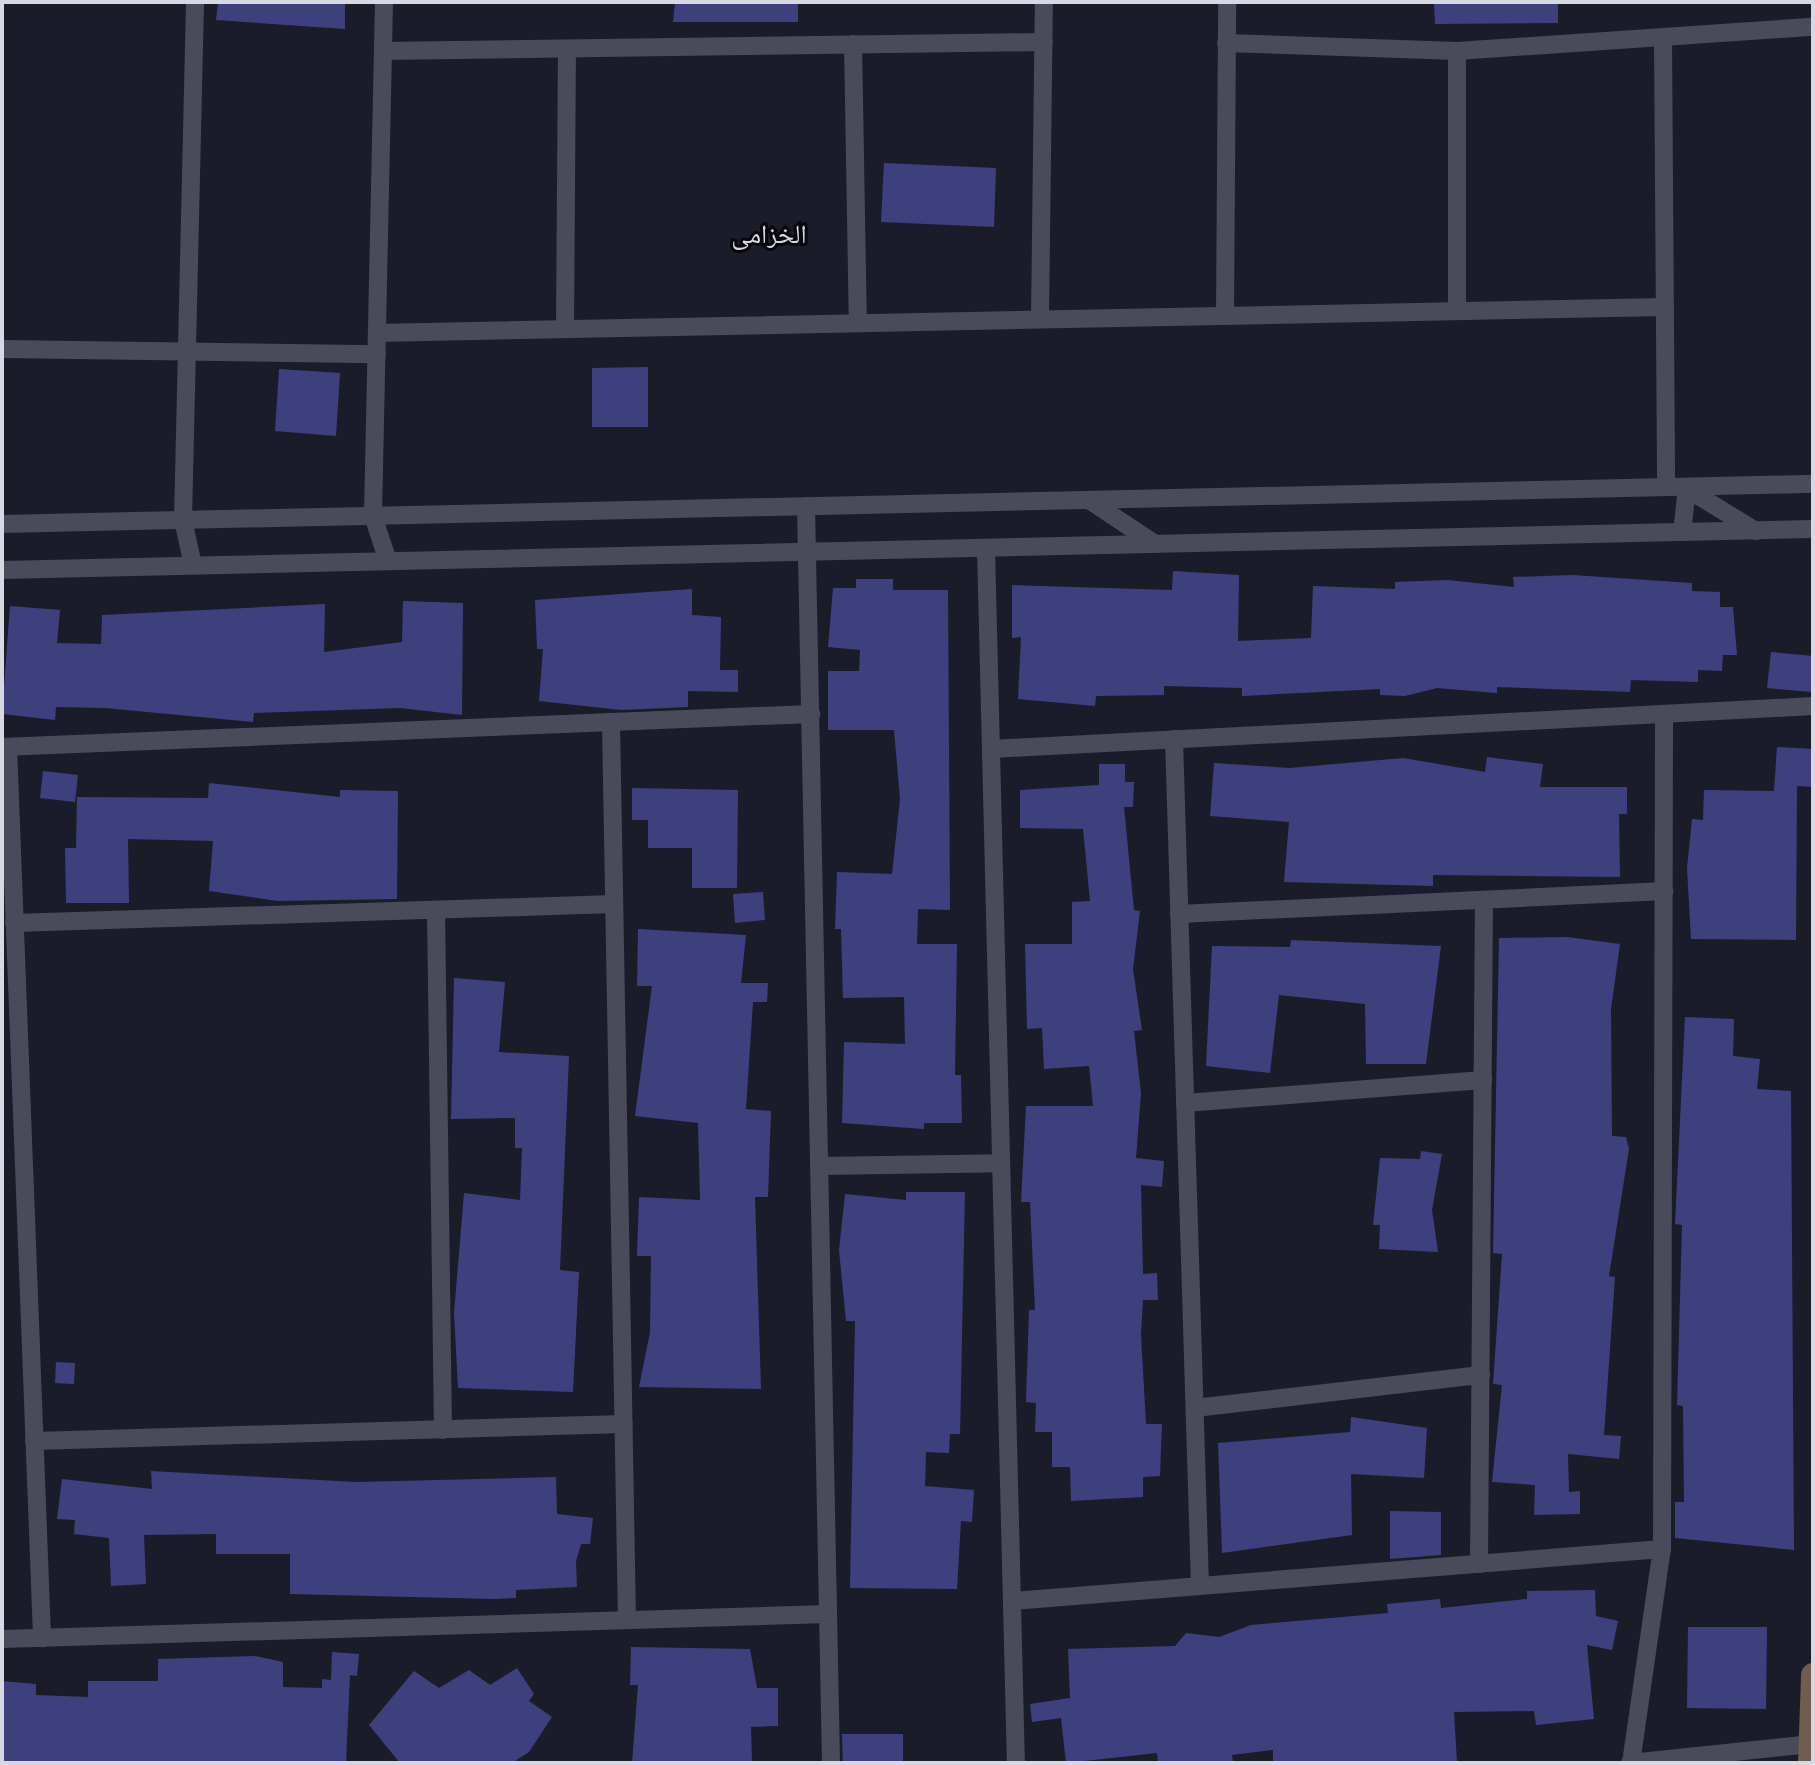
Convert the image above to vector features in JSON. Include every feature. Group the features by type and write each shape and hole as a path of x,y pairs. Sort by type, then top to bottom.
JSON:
{"street":[{"path":"193,565 183,520 195,2"},
{"path":"384,2 373,516 388,561"},
{"path":"1040,319 1044,2"},
{"path":"1225,316 1227,2"},
{"path":"1226,43 1457,51 1813,27"},
{"path":"1663,39 1666,487"},
{"path":"383,51 1044,42"},
{"path":"853,44 858,323"},
{"path":"565,329 567,49"},
{"path":"1457,51 1457,311"},
{"path":"377,333 1665,307"},
{"path":"2,349 187,346 377,354"},
{"path":"2,524 1813,484"},
{"path":"1682,532 1687,489 1756,531"},
{"path":"1089,500 1155,544"},
{"path":"806,506 831,1763"},
{"path":"2,570 1813,529"},
{"path":"986,548 1016,1763"},
{"path":"991,749 1813,706"},
{"path":"42,1638 5,747 811,714"},
{"path":"1664,714 1662,1549 1631,1763 1810,1754 1813,1675"},
{"path":"611,722 627,1620"},
{"path":"1174,739 1200,1586"},
{"path":"1179,914 1664,891"},
{"path":"1479,1564 1484,900"},
{"path":"14,923 614,904"},
{"path":"436,910 443,1430"},
{"path":"1185,1103 1483,1080"},
{"path":"819,1166 1001,1163"},
{"path":"1195,1408 1481,1375"},
{"path":"34,1441 624,1424"},
{"path":"1012,1601 1662,1549"},
{"path":"2,1639 828,1614"}],"building":[{"path":"218,2 345,2 345,29 216,20"},
{"path":"675,2 798,2 798,22 673,22"},
{"path":"1434,2 1558,2 1558,23 1435,24"},
{"path":"884,163 996,168 994,227 881,222"},
{"path":"648,367 648,427 592,427 592,368"},
{"path":"279,369 340,373 336,436 275,431"},
{"path":"1173,571 1239,575 1238,641 1311,638 1313,586 1395,589 1395,582 1447,580 1514,587 1513,577 1572,575 1692,583 1692,591 1720,592 1720,607 1733,607 1737,655 1723,655 1722,671 1698,670 1698,682 1631,680 1630,692 1497,687 1497,693 1437,688 1405,696 1380,695 1380,689 1242,696 1242,688 1164,686 1164,695 1096,696 1095,706 1018,699 1021,637 1012,638 1012,585 1172,590"},
{"path":"856,579 893,579 893,590 948,590 950,910 918,909 917,944 957,944 955,1075 961,1075 962,1123 924,1123 924,1129 842,1123 844,1042 905,1044 904,997 843,998 841,929 835,929 837,872 892,874 900,799 894,730 828,730 828,671 859,671 860,650 828,647 833,588 856,588"},
{"path":"692,589 692,615 721,617 720,670 738,670 738,692 688,691 688,707 621,710 539,701 543,649 537,649 535,600"},
{"path":"403,601 463,603 462,715 400,708 254,713 253,722 105,708 56,707 55,720 2,714 10,606 60,610 57,643 101,644 102,615 325,604 324,652 402,642"},
{"path":"1771,652 1813,656 1811,692 1767,688"},
{"path":"1777,747 1813,749 1813,787 1797,786 1796,940 1691,939 1687,868 1692,819 1703,820 1704,790 1774,791"},
{"path":"1487,757 1543,764 1540,787 1627,787 1627,814 1619,814 1620,877 1433,875 1433,886 1284,882 1289,822 1210,816 1214,763 1290,768 1403,758 1485,772"},
{"path":"1099,764 1125,764 1125,782 1134,782 1133,807 1124,807 1134,910 1140,911 1133,969 1142,1030 1134,1031 1141,1093 1136,1158 1164,1161 1162,1187 1141,1185 1143,1274 1157,1273 1158,1300 1143,1300 1141,1335 1146,1424 1162,1424 1160,1476 1143,1477 1143,1497 1071,1501 1070,1467 1052,1467 1052,1432 1035,1432 1036,1403 1026,1402 1029,1310 1035,1310 1030,1202 1021,1202 1026,1106 1093,1106 1089,1066 1044,1069 1042,1028 1027,1029 1025,944 1072,944 1072,902 1090,901 1083,829 1020,828 1020,790 1099,785"},
{"path":"43,771 78,775 75,802 40,798"},
{"path":"209,783 340,797 340,790 398,791 397,899 278,901 209,891 213,841 128,839 129,903 66,903 65,848 76,848 77,797 208,798"},
{"path":"632,788 738,790 737,888 692,888 692,848 648,848 648,820 632,820"},
{"path":"763,892 765,920 735,923 733,894"},
{"path":"638,929 746,935 741,983 768,983 767,1002 753,1002 746,1109 771,1111 768,1197 755,1197 761,1389 639,1387 650,1332 651,1256 637,1256 639,1197 700,1200 698,1123 635,1116 652,986 637,986"},
{"path":"1567,937 1620,944 1611,1009 1612,1136 1626,1137 1629,1149 1609,1276 1615,1277 1604,1435 1621,1436 1619,1459 1568,1454 1569,1492 1580,1491 1580,1514 1534,1515 1535,1485 1492,1482 1502,1385 1493,1384 1502,1254 1493,1253 1499,938"},
{"path":"1291,940 1441,946 1426,1064 1366,1064 1365,1004 1279,995 1270,1073 1206,1066 1212,946 1290,947"},
{"path":"454,978 505,982 499,1052 569,1056 560,1270 579,1272 573,1392 458,1388 454,1313 464,1193 520,1200 522,1148 515,1148 515,1118 451,1119"},
{"path":"1685,1017 1734,1019 1733,1056 1760,1059 1757,1089 1791,1091 1794,1550 1675,1538 1675,1502 1684,1502 1683,1406 1677,1405 1682,1225 1675,1224"},
{"path":"1421,1151 1442,1154 1432,1210 1438,1252 1379,1249 1380,1225 1373,1225 1380,1158 1420,1159"},
{"path":"906,1192 965,1192 960,1434 950,1434 949,1453 926,1452 925,1486 974,1490 972,1522 961,1521 957,1589 850,1588 855,1321 846,1321 839,1250 845,1194 906,1200"},
{"path":"56,1362 75,1363 74,1384 55,1383"},
{"path":"1351,1417 1427,1428 1424,1478 1351,1474 1352,1535 1222,1553 1218,1443 1350,1432"},
{"path":"151,1471 356,1482 556,1477 557,1514 593,1518 590,1544 581,1544 576,1561 577,1587 516,1590 516,1598 494,1599 290,1594 290,1554 216,1554 216,1534 144,1535 146,1584 111,1586 109,1538 74,1534 75,1520 57,1519 62,1479 152,1489"},
{"path":"1390,1511 1441,1512 1441,1555 1390,1559"},
{"path":"1595,1590 1596,1616 1618,1621 1612,1650 1587,1645 1594,1719 1536,1725 1534,1711 1454,1712 1457,1763 1273,1763 1273,1750 1232,1755 1233,1763 1158,1763 1157,1753 1066,1763 1061,1718 1032,1722 1030,1704 1070,1698 1068,1649 1175,1646 1186,1633 1219,1637 1251,1625 1388,1613 1387,1604 1440,1599 1441,1608 1527,1599 1527,1591"},
{"path":"1688,1627 1767,1627 1766,1709 1687,1708"},
{"path":"631,1647 750,1649 757,1688 778,1688 778,1726 751,1727 752,1763 632,1763 638,1685 630,1685"},
{"path":"332,1652 359,1654 357,1676 350,1675 346,1763 2,1763 2,1681 36,1684 36,1695 88,1697 88,1681 158,1681 158,1659 255,1656 283,1662 283,1687 322,1688 322,1679 331,1680"},
{"path":"517,1668 534,1694 529,1701 552,1717 529,1752 512,1763 400,1763 369,1725 414,1671 439,1688 469,1670 490,1685"},
{"path":"842,1734 903,1734 903,1763 843,1763"}],"district":[{"name":"الخزامى","path":"769,234"}]}
